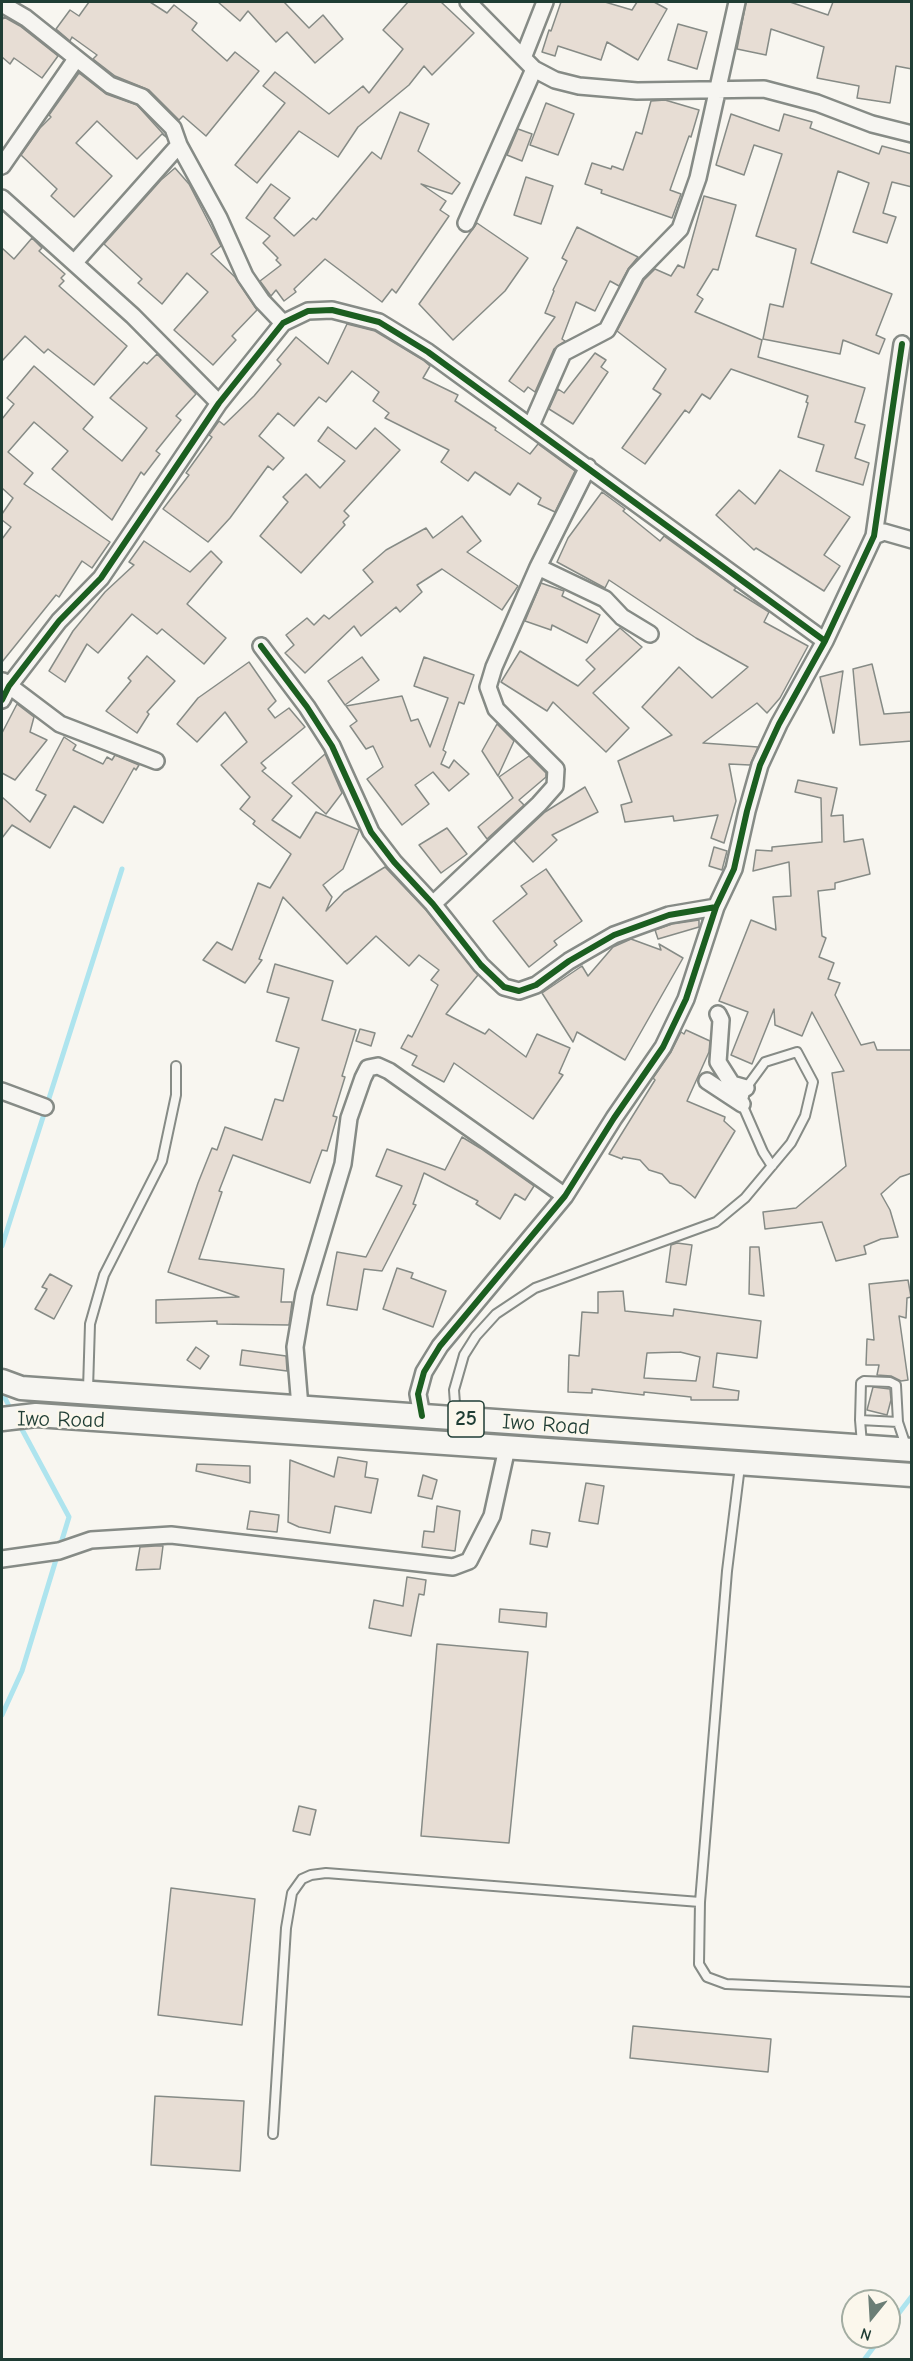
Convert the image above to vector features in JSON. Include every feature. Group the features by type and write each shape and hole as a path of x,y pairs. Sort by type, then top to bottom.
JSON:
{"main road":[{"name":"Iwo Road","path":"11,1385 88,1393 910,1450"},
{"name":"Iwo Road","path":"3,1420 36,1415 912,1475"},
{"path":"868,1447 872,1473"}],"street":[{"path":"468,2 534,69 555,80 579,86 637,91 764,89 817,104 872,124 912,134"},
{"path":"523,58 545,2"},
{"path":"531,426 563,353 607,330 636,274 680,229 698,178 737,2"},
{"path":"2,4 26,18 110,85 142,97 173,128 179,145 219,218 245,276 262,301 282,323"},
{"path":"2,166 76,59"},
{"path":"466,222 534,69"},
{"path":"75,262 179,145"},
{"path":"2,198 133,316 219,403"},
{"path":"2,700 5,683 59,621 101,578 219,403 282,323 308,311 332,310 379,322 428,352 825,641"},
{"path":"422,1416 418,1394 424,1372 440,1346 565,1196 614,1118 663,1047 686,999 716,907 734,869 760,765 779,724 825,641 874,536 902,344"},
{"path":"433,904 551,792 556,780 556,769 546,757 496,709 488,687 494,667 538,567 588,467"},
{"path":"874,536 884,532 912,540"},
{"path":"538,567 605,599 622,617 650,634"},
{"path":"261,646 307,707 332,746 371,832 494,979 504,987 519,991 536,985 569,961 615,935 669,915 716,907"},
{"path":"5,683 60,724 156,761"},
{"path":"718,1014 721,1020 718,1062 732,1084 746,1088"},
{"path":"300,1407 294,1347 304,1294 343,1164 349,1118 368,1068 373,1066 384,1068 405,1081 565,1196"},
{"path":"707,1081 742,1104"},
{"path":"2,1091 45,1107"},
{"path":"2,1559 59,1551 91,1540 171,1535 453,1567 469,1561 492,1516 507,1448"}],"lane":[{"path":"456,1418 454,1390 464,1354 476,1336 496,1314 535,1288 716,1222 746,1198 791,1143 805,1116 813,1082 797,1052 765,1062 746,1088 742,1104 763,1152 772,1166"},
{"path":"88,1393 90,1324 104,1275 162,1161 177,1095 176,1066"},
{"path":"868,1447 860,1420 861,1383 864,1381 894,1382 898,1422 910,1450"},
{"path":"860,1420 898,1422"},
{"path":"741,1463 727,1571 700,1902 699,1964 702,1972 715,1981 726,1984 912,1992"},
{"path":"273,2134 286,1928 292,1893 302,1880 312,1875 326,1873 700,1902"}],"building":[{"path":"89,2 150,2 167,13 174,5 197,23 192,30 227,61 235,52 259,71 206,136 183,116 179,120 149,90 115,76 93,59 97,55 72,37 70,41 56,29 70,10 79,16"},
{"path":"218,2 284,2 309,28 323,15 343,39 315,63 287,32 276,42 248,11 240,21"},
{"path":"408,2 441,2 474,33 432,75 424,66 409,85 358,127 338,157 299,131 257,183 235,165 285,103 263,86 275,72 329,114 363,86 369,93 403,49 383,30"},
{"path":"561,2 605,2 632,10 637,2 654,2 667,9 638,60 607,42 601,60 558,46 555,56 542,52"},
{"path":"746,2 790,2 828,15 833,2 912,2 912,69 896,66 890,103 857,98 859,86 817,78 824,47 771,29 766,55 737,49"},
{"path":"4,17 20,26 58,56 42,78 14,58 10,64 2,57 2,20"},
{"path":"678,24 707,32 697,69 668,60"},
{"path":"79,73 106,94 137,105 166,137 162,134 137,159 97,121 76,143 112,176 74,217 51,196 57,189 21,155 40,128 51,117 49,115"},
{"path":"665,100 699,110 670,190 681,194 672,218 601,193 602,190 585,184 592,163 623,170 636,132 642,134 651,101"},
{"path":"546,103 574,114 558,155 530,145"},
{"path":"400,112 429,124 418,151 460,183 452,194 421,184 446,201 440,210 449,216 396,293 392,289 382,302 325,259 294,289 296,292 284,301 276,290 271,296 260,281 281,265 276,260 278,258 263,243 270,236 246,218 271,184 290,198 274,218 294,236 313,218 316,220 372,152 381,159"},
{"path":"731,114 779,131 784,114 812,122 810,128 879,154 882,146 912,154 912,187 892,182 883,213 896,217 887,243 853,232 869,183 838,171 811,263 892,294 876,335 885,339 879,354 843,340 840,354 763,339 770,304 783,307 796,249 756,236 782,154 754,145 744,175 716,165"},
{"path":"518,129 532,134 522,161 507,155"},
{"path":"175,168 189,184 221,246 211,254 235,277 257,310 232,336 236,340 213,365 174,330 208,292 187,273 162,304 138,283 142,279 104,244 161,180"},
{"path":"526,177 553,186 541,224 514,215"},
{"path":"704,196 736,205 718,270 713,269 697,295 703,299 695,312 762,340 758,357 865,388 855,422 865,425 855,458 869,463 863,485 816,471 824,445 798,437 808,396 731,369 710,399 702,394 689,413 685,410 645,464 622,448 661,394 653,389 666,369 617,331 644,280 655,269 671,276 678,265 684,268"},
{"path":"477,223 528,258 505,291 453,340 419,304"},
{"path":"577,227 638,257 619,286 610,281 595,311 576,302 562,339 565,341 554,349 535,392 528,387 524,392 509,381 555,317 545,313 567,261 562,258"},
{"path":"32,238 42,248 39,251 65,274 61,278 64,281 59,286 127,346 94,385 48,349 44,353 25,336 2,361 2,248 14,259"},
{"path":"347,324 375,331 423,360 430,366 423,378 458,395 455,401 530,454 538,444 575,471 555,512 538,504 541,498 518,483 510,495 475,472 468,481 441,462 449,450 385,418 389,413 373,401 379,392 352,371 326,402 319,397 294,426 278,413 259,436 284,458 273,470 268,466 230,518 208,542 163,509 189,475 186,473 212,437 209,435 219,421 224,425 254,396 281,364 277,360 296,337 328,364"},
{"path":"595,353 606,360 601,367 608,372 573,424 549,409 558,389 564,393"},
{"path":"157,354 196,394 176,416 181,420 156,451 160,454 144,475 141,472 112,520 52,469 68,451 34,422 8,452 33,473 24,484 110,542 92,568 82,561 59,597 56,595 2,662 2,539 11,527 2,520 2,514 13,498 2,488 2,419 14,404 7,398 34,366 93,417 83,429 122,461 147,428 110,398 144,362 147,364"},
{"path":"328,427 356,449 375,428 400,450 344,511 349,516 343,522 345,525 301,573 260,536 288,502 283,497 306,474 320,488 345,461 318,441"},
{"path":"780,470 850,517 824,555 840,566 824,591 756,548 754,550 716,515 739,490 755,504"},
{"path":"602,492 625,509 623,511 660,541 664,536 736,588 734,590 769,612 764,622 808,646 780,698 767,713 757,703 703,743 758,747 750,765 729,764 736,801 724,843 711,838 718,815 674,821 673,816 625,822 621,805 632,802 618,761 672,735 642,707 679,667 712,698 748,667 696,638 609,580 605,588 557,562 568,538"},
{"path":"462,516 481,541 467,552 518,586 502,610 442,569 417,585 422,592 400,612 396,607 361,636 354,626 305,673 285,653 294,645 286,635 307,618 314,625 324,615 329,619 373,582 363,570 386,550 426,528 433,538"},
{"path":"144,541 190,572 211,551 222,562 187,604 226,638 204,664 162,629 157,634 132,614 98,653 87,644 65,682 49,671 73,631 105,592 134,565 129,562"},
{"path":"541,583 564,591 562,596 600,615 587,643 552,625 551,630 525,621"},
{"path":"620,628 642,647 593,693 629,728 606,752 553,702 547,711 501,682 520,651 578,686 595,669 586,660"},
{"path":"147,656 175,681 147,712 149,714 137,733 106,711 131,681 128,678"},
{"path":"362,657 379,680 345,705 328,681"},
{"path":"424,657 474,675 464,704 459,702 443,750 446,752 441,764 449,768 454,760 469,774 449,791 433,772 415,785 429,804 402,825 367,779 383,767 373,746 366,749 350,726 357,721 346,706 402,696 411,721 418,719 430,747 448,698 414,686"},
{"path":"249,662 276,701 268,709 275,718 289,708 305,727 261,763 266,768 262,771 292,796 272,820 300,838 316,812 359,830 343,869 323,885 332,897 326,911 344,892 385,867 426,910 478,975 446,1014 485,1034 489,1029 526,1057 537,1034 570,1048 559,1073 563,1075 533,1119 454,1063 444,1082 412,1065 417,1056 401,1048 408,1035 412,1037 438,985 431,980 439,970 419,955 409,966 376,936 347,964 283,897 259,959 262,960 245,983 203,960 217,942 232,950 258,883 270,888 291,854 253,824 255,821 240,809 250,797 221,765 247,742 225,712 197,742 177,724 198,698"},
{"path":"872,664 884,714 912,712 912,741 860,745 853,669"},
{"path":"843,671 834,733 833,733 820,677"},
{"path":"17,704 34,717 30,732 47,740 15,780 2,773 2,733"},
{"path":"497,724 514,741 498,776 482,751"},
{"path":"64,737 76,745 73,750 103,764 107,757 112,760 115,755 139,765 136,770 134,768 103,823 74,806 50,848 12,825 2,838 2,797 30,822 46,795 36,790"},
{"path":"325,754 342,793 326,814 292,783"},
{"path":"529,756 546,773 546,777 519,800 524,805 487,839 478,827 513,798 499,777"},
{"path":"798,780 837,788 831,816 843,815 844,842 863,839 870,874 835,883 835,889 818,891 822,936 826,938 819,957 834,963 828,979 840,983 835,995 861,1045 874,1042 877,1050 912,1050 912,1173 900,1177 881,1194 890,1210 898,1237 881,1239 864,1246 866,1254 836,1261 822,1222 765,1229 763,1212 796,1208 846,1166 832,1073 844,1071 812,1012 802,1036 775,1025 774,1009 752,1064 731,1055 748,1012 719,1001 751,920 776,930 773,897 791,896 789,862 753,871 756,850 772,851 772,847 822,842 821,798 795,792"},
{"path":"585,787 598,812 552,835 557,840 533,862 514,841 545,812"},
{"path":"447,828 467,854 441,873 419,845"},
{"path":"714,847 727,851 722,870 709,866"},
{"path":"546,869 582,921 554,941 557,945 529,967 493,921 527,894 521,886"},
{"path":"699,920 699,927 658,939 655,930 672,924"},
{"path":"631,939 661,950 659,944 683,958 625,1060 577,1032 573,1042 542,993 582,966 588,976 613,947"},
{"path":"275,964 333,981 322,1020 356,1030 333,1116 337,1117 327,1151 322,1150 310,1183 233,1155 219,1191 222,1192 199,1259 284,1269 281,1302 292,1302 289,1325 217,1324 217,1321 156,1323 156,1300 239,1297 168,1272 198,1183 212,1148 217,1150 225,1127 262,1140 275,1099 283,1101 299,1048 276,1041 289,998 267,992"},
{"path":"360,1029 375,1033 371,1046 356,1041"},
{"path":"686,1030 710,1041 709,1052 687,1101 725,1117 724,1121 735,1131 695,1198 681,1186 670,1183 662,1174 649,1170 640,1160 623,1157 622,1159 609,1154 655,1080 653,1078 671,1052 681,1032 684,1034"},
{"path":"462,1137 534,1186 525,1200 515,1194 500,1219 476,1204 478,1201 424,1173 413,1204 416,1205 382,1271 364,1269 357,1310 327,1305 337,1252 366,1257 402,1186 376,1176 387,1149 445,1170"},
{"path":"677,1243 692,1245 686,1285 666,1282 671,1245"},
{"path":"750,1247 759,1247 764,1296 749,1294"},
{"path":"397,1268 413,1273 411,1278 446,1291 433,1327 383,1309"},
{"path":"50,1274 72,1286 54,1319 35,1309 47,1289 42,1287"},
{"path":"908,1280 911,1297 907,1298 906,1318 899,1316 908,1380 901,1381 891,1376 877,1375 879,1365 866,1365 867,1339 874,1340 869,1284"},
{"path":"623,1291 625,1311 673,1316 674,1309 761,1321 757,1358 717,1353 713,1387 739,1391 738,1400 691,1400 691,1397 592,1389 592,1393 568,1392 569,1355 579,1356 582,1312 598,1313 598,1292","holes":["680,1352 700,1357 696,1381 644,1378 647,1353"]},
{"path":"196,1347 209,1356 200,1369 187,1360"},
{"path":"242,1350 286,1356 287,1371 240,1365"},
{"path":"873,1387 890,1389 891,1400 887,1415 867,1410"},
{"path":"338,1457 367,1462 365,1477 378,1479 371,1513 335,1506 330,1533 299,1527 288,1522 290,1460 334,1477"},
{"path":"197,1464 250,1466 250,1483 196,1471"},
{"path":"423,1475 437,1480 432,1499 418,1496"},
{"path":"586,1483 604,1486 598,1524 579,1521"},
{"path":"437,1506 460,1511 455,1551 422,1547 424,1531 434,1532"},
{"path":"250,1511 279,1515 277,1532 247,1529"},
{"path":"532,1530 550,1533 547,1547 530,1544"},
{"path":"163,1546 160,1569 136,1570 140,1547"},
{"path":"407,1577 426,1580 424,1595 419,1594 411,1636 369,1628 374,1600 403,1606"},
{"path":"500,1609 547,1613 546,1627 499,1622"},
{"path":"437,1644 528,1652 509,1843 421,1836"},
{"path":"299,1806 316,1810 310,1835 293,1831"},
{"path":"171,1888 255,1899 242,2025 158,2015"},
{"path":"633,2026 771,2039 768,2072 630,2058"},
{"path":"155,2096 244,2101 240,2171 151,2165"}],"waterway":[{"path":"2,1246 122,869"},
{"path":"2,1392 12,1412"},
{"path":"2,1715 22,1671 69,1517 18,1422"},
{"path":"901,2310 912,2296"},
{"path":"864,2360 872,2349"}],"cycle path":[{"path":"2,700 9,686 59,621 101,578 219,403 283,323 308,311 332,310 379,322 428,352 825,641"},
{"path":"422,1416 418,1394 424,1372 440,1346 565,1196 614,1118 663,1047 686,999 716,907 734,869 760,765 779,724 825,641 874,536 902,344"},
{"path":"261,646 307,707 332,746 371,832 394,862 433,904 481,965 504,987 519,991 536,985 569,961 614,935 669,915 716,907"}]}
